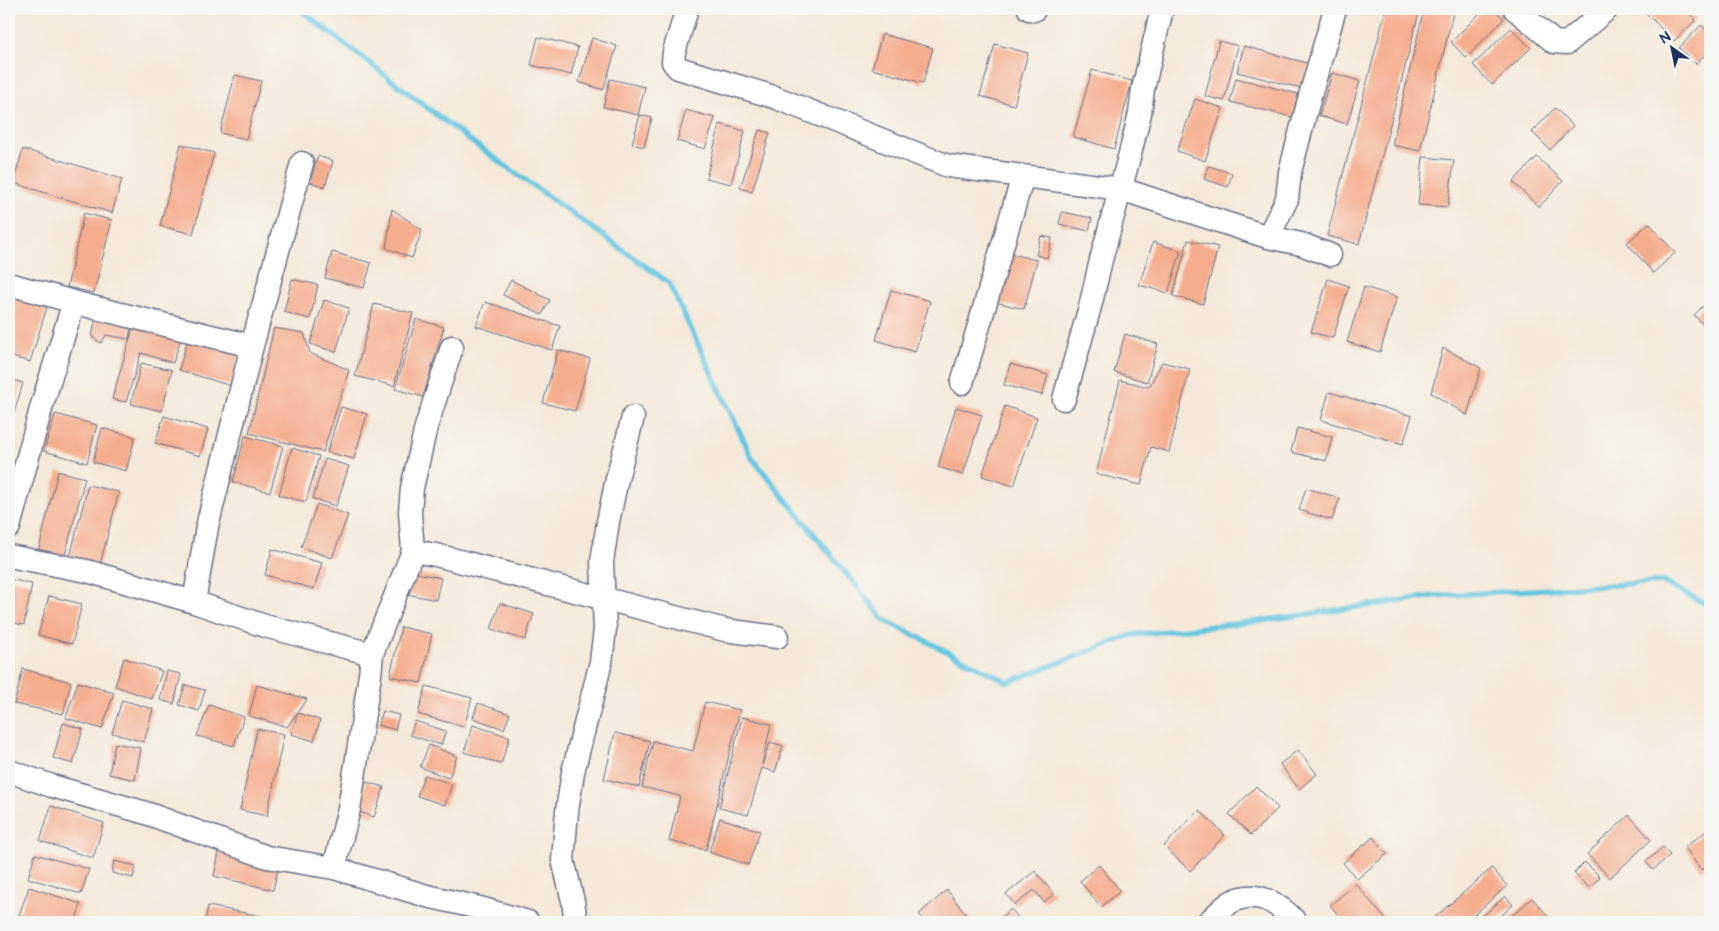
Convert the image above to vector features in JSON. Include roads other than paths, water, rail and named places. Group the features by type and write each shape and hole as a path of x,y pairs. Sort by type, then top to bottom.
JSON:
{"street":[{"path":"687,9 674,52 674,62 678,68 774,97 948,166 1121,189 1268,237 1301,244 1330,255"},
{"path":"1064,399 1092,303 1101,260 1136,131 1143,89 1162,9"},
{"path":"1268,237 1287,199 1290,172 1336,9"},
{"path":"1515,9 1554,42 1567,43 1607,9"},
{"path":"194,602 207,527 252,346 302,163"},
{"path":"962,383 1023,176"},
{"path":"9,284 252,346"},
{"path":"9,527 42,405 74,302"},
{"path":"334,868 350,800 372,654 412,551 410,512 412,488 426,428 452,347"},
{"path":"576,922 563,860 567,811 573,772 601,662 605,630 602,562 617,478 632,417"},
{"path":"412,551 436,555 604,597 725,630 777,637"},
{"path":"9,556 87,571 194,602 265,626 372,654"},
{"path":"9,771 52,786 146,813 267,857 334,868 427,896 480,908 528,922"},
{"path":"1208,922 1231,902 1248,896 1266,898 1284,910 1296,922"}],"waterway":[{"path":"299,9 468,139 669,283 752,458 884,620 1008,682 1132,635 1260,621 1434,596 1663,582 1710,606"}]}
